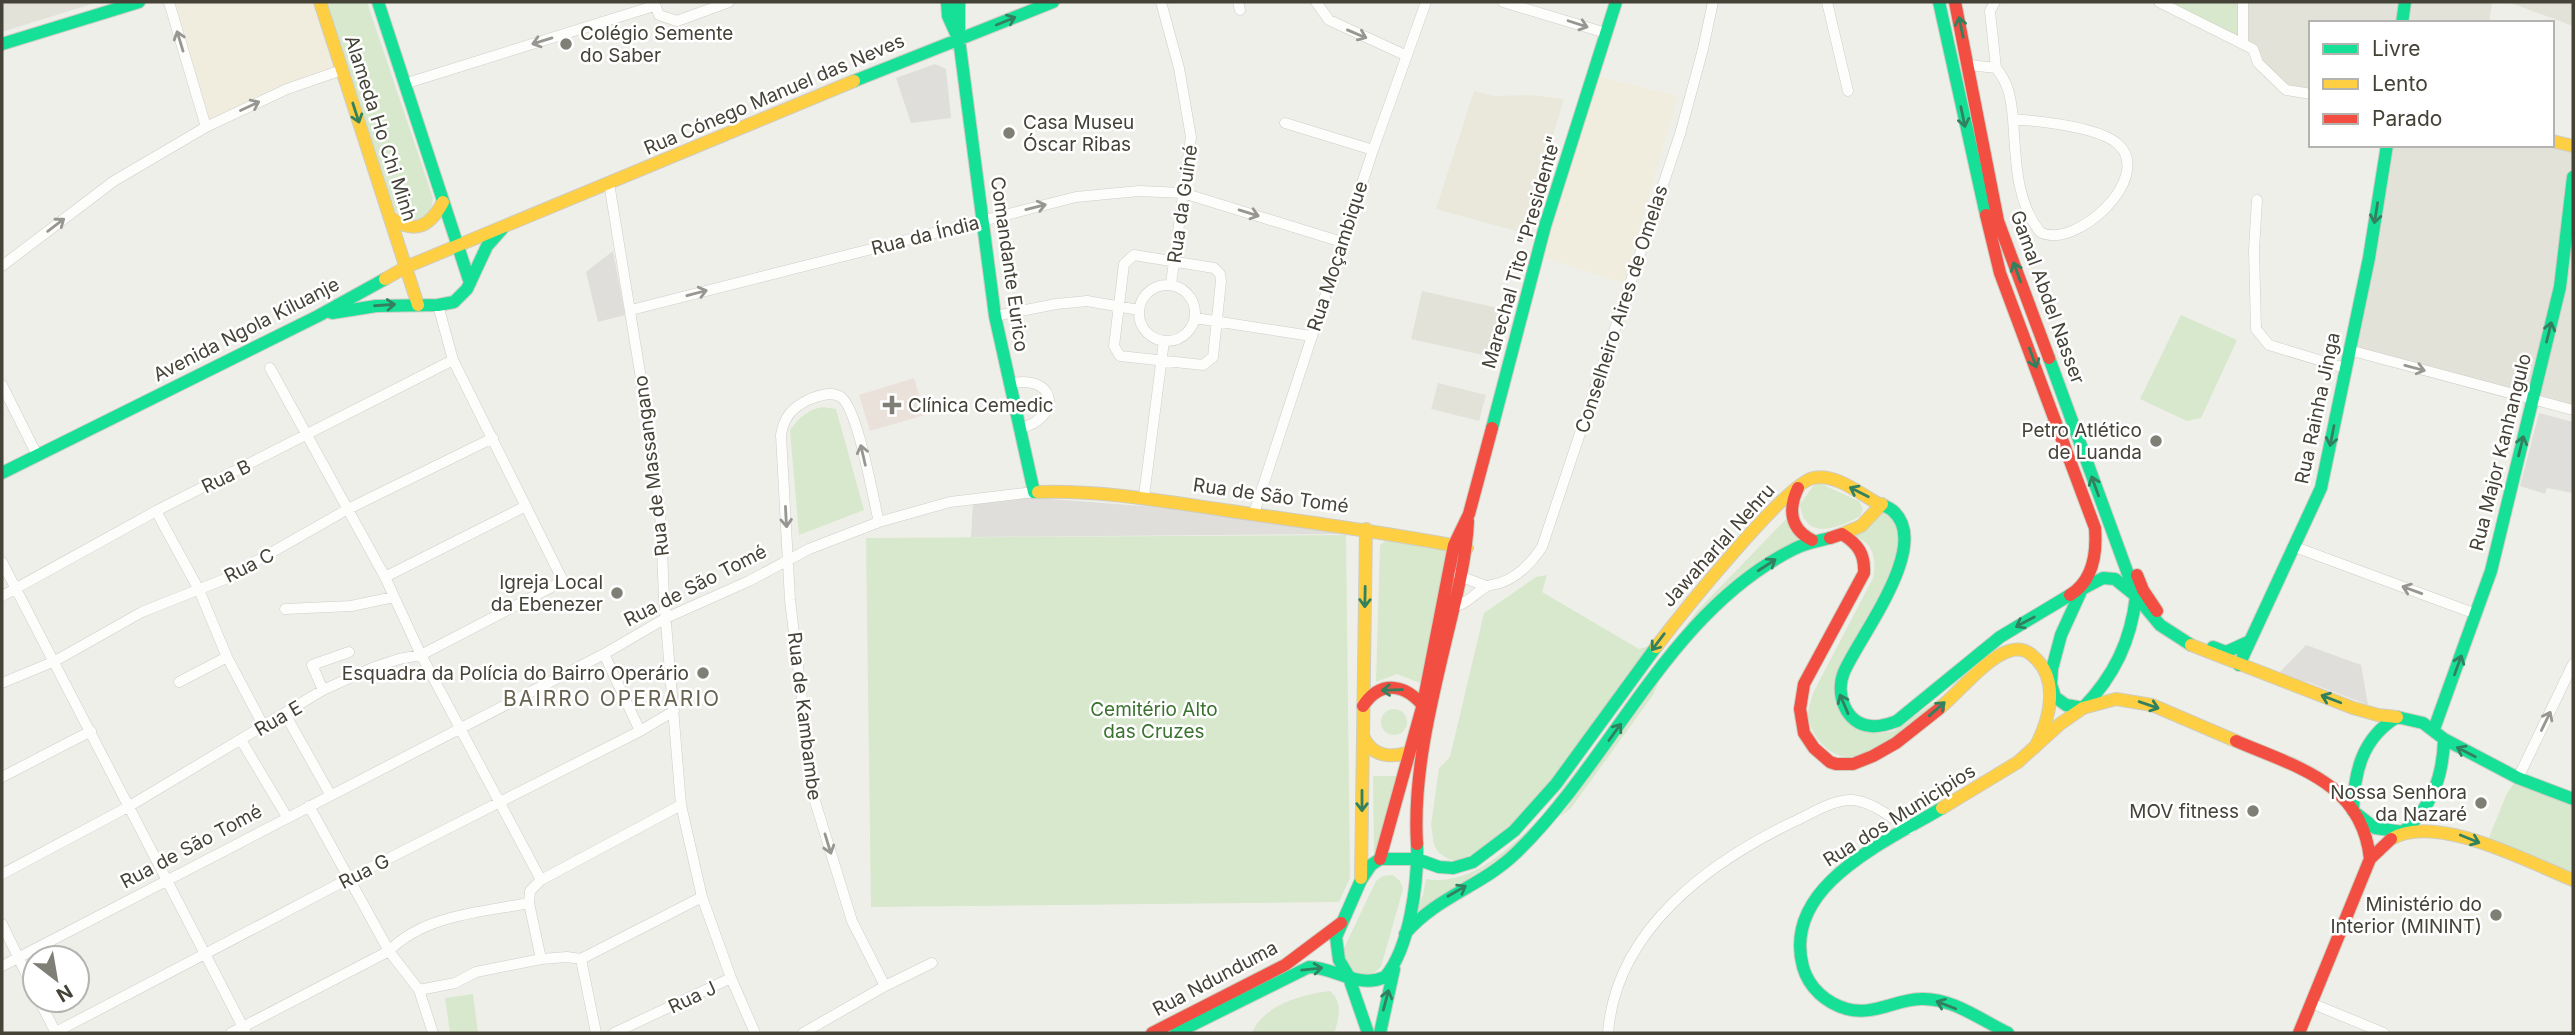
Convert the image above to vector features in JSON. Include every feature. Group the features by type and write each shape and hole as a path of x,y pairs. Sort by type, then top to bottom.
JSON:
{"main road":[{"path":"2,44 139,2"},
{"name":"Alameda Ho Chi Minh","path":"320,2 418,305"},
{"name":"Alameda Ho Chi Minh","path":"378,2 470,283"},
{"name":"Comandante Eurico","path":"947,2 948,16 959,39"},
{"name":"Comandante Eurico","path":"959,2 959,39 995,316 1034,492"},
{"name":"Rua Cónego Manuel das Neves","path":"510,222 1053,2"},
{"name":"Marechal Tito \"Presidente\"","path":"1380,859 1411,752 1448,607 1468,514 1545,226 1616,2"},
{"name":"Gamal Abdel Nasser","path":"1940,2 1971,155 2000,273 2095,528 2094,559 2062,629 2050,683 2048,716 2035,747"},
{"name":"Gamal Abdel Nasser","path":"1955,2 1998,221 2136,596"},
{"path":"2402,21 2404,2"},
{"path":"2554,141 2573,146"},
{"name":"Rua Rainha Jinga","path":"2239,665 2321,488 2369,258 2386,147"},
{"name":"Rua Major Kanhangulo","path":"2434,729 2491,570 2560,287 2573,177"},
{"path":"390,217 404,227 421,226 430,221 443,202"},
{"path":"318,316 376,306 447,304 462,297 487,246 510,222"},
{"name":"Avenida Ngola Kiluanje","path":"2,473 318,316 406,267 510,222"},
{"name":"Jawaharlal Nehru","path":"1380,859 1417,859 1439,867 1453,868 1473,862 1503,839 1532,813 1556,784 1683,611 1769,514 1800,484 1813,478 1831,478 1882,504 1900,517 1904,531 1904,542 1886,598 1843,673 1839,687 1839,698 1847,714 1861,725 1879,727 1897,721 2000,637 2083,587 2103,578 2115,579 2136,596"},
{"path":"1800,484 1793,497 1791,519 1803,536 1812,540"},
{"name":"Rua de São Tomé","path":"1034,492 1061,490 1144,496 1366,529 1461,547"},
{"path":"1882,504 1861,526 1842,534 1859,547 1863,554 1864,573 1804,684 1798,713 1802,730 1811,745 1824,758 1837,764 1870,760 1915,728 1993,660 2009,650 2025,650 2034,655 2060,704 2083,708 2116,699 2152,705 2323,779 2353,811 2376,830 2403,832 2428,829 2452,832 2573,880"},
{"path":"2106,516 2129,555 2143,590 2161,617 2194,638 2226,652 2248,642"},
{"path":"1361,880 1366,529"},
{"name":"Jawaharlal Nehru","path":"1405,934 1431,906 1508,861 1536,832 1562,804 1661,670 1715,606 1752,575 1796,547 1812,540 1842,534"},
{"path":"2136,596 2150,615 2171,634 2191,645 2356,709 2416,720 2434,729 2444,739 2518,778 2573,799"},
{"path":"2083,708 2112,676 2121,657 2134,617 2136,596"},
{"name":"Marechal Tito \"Presidente\"","path":"1380,1033 1405,934 1417,859 1416,817 1448,607"},
{"path":"1363,706 1374,693 1395,687 1406,690 1423,704 1431,718"},
{"name":"Rua dos Municipios","path":"2008,1033 1942,1002 1927,999 1863,1011 1847,1010 1834,1005 1823,1000 1806,978 1799,943 1807,911 1831,879 1853,862 2018,762 2060,724 2083,708"},
{"path":"2370,859 2366,834 2353,811 2353,792 2365,750 2379,727 2397,716"},
{"path":"1362,733 1364,742 1380,755 1401,756 1427,740"},
{"path":"2299,1033 2370,859 2377,848 2403,832 2424,812 2433,797 2441,776 2444,739"},
{"path":"1368,1033 1348,975 1339,960 1336,937 1361,880 1371,865 1380,859"},
{"name":"Rua Ndunduma","path":"1152,1033 1285,965 1341,923"},
{"name":"Rua Ndunduma","path":"1176,1033 1197,1028 1309,967 1326,968 1363,982 1385,976 1395,966"}],"street":[{"path":"169,2 206,127"},
{"path":"404,84 654,4 659,15 677,21 729,2"},
{"name":"Rua da Guiné","path":"1161,2 1179,68 1191,136 1171,284"},
{"path":"1316,2 1329,20 1407,56"},
{"name":"Rua Moçambique","path":"1254,513 1342,242 1426,2"},
{"path":"1503,2 1606,33"},
{"name":"Conselheiro Aires de Omelas","path":"1448,607 1469,600 1486,586 1502,582 1516,574 1536,557 1542,547 1680,134 1713,2"},
{"path":"1828,2 1848,91"},
{"path":"1995,2 1990,11 1996,68 2009,89 2017,171 2029,216 2040,232 2046,236 2054,236 2070,231 2098,215 2117,197 2126,171 2123,150 2117,143 2104,136 2053,123 2013,119"},
{"path":"2159,2 2253,49 2258,63 2286,90 2309,94"},
{"path":"2243,2 2243,44"},
{"path":"1969,65 1996,68"},
{"path":"2,266 114,181 206,127 287,89 342,70"},
{"path":"1285,123 1373,150"},
{"name":"Rua de Massangano","path":"609,183 653,452 661,526 681,805 702,897 731,978 755,1033"},
{"name":"Rua da Índia","path":"631,310 1076,197 1139,191 1183,193 1342,242"},
{"path":"2257,200 2254,250 2256,329 2269,345 2345,368"},
{"path":"1134,255 1174,261 1214,268 1220,274 1213,357 1203,365 1120,356 1114,346 1124,264 1134,255"},
{"path":"1171,284 1188,292 1193,300 1195,318 1193,326 1180,338 1164,341 1148,333 1139,319 1139,310 1146,293 1153,288 1171,284"},
{"path":"995,316 1087,301 1139,310"},
{"path":"385,577 526,506 453,360 439,305"},
{"path":"1195,318 1311,336"},
{"path":"1144,496 1164,341"},
{"path":"2349,350 2573,410"},
{"name":"Rua B","path":"2,596 156,511 453,360"},
{"path":"270,368 385,577 459,729 541,880"},
{"path":"1009,384 1027,380 1034,382 1045,391 1048,398 1042,419 1037,424 1019,429"},
{"path":"2,385 37,456"},
{"name":"Rua de Kambambe","path":"879,522 857,429 847,403 840,396 830,393 810,399 790,411 783,422 781,435 790,600 814,798 852,921 885,986"},
{"name":"Rua C","path":"2,683 55,662 142,612 199,590 252,565 348,509 493,438"},
{"name":"Rua de São Tomé","path":"2,966 604,654 666,618 749,581 789,559 908,512 950,502 1034,492"},
{"name":"Rua E","path":"2,874 128,807 323,690 372,668 421,655 563,581 526,506"},
{"path":"156,511 199,590 227,657 263,725"},
{"path":"2295,547 2476,614"},
{"path":"2,562 245,1030"},
{"path":"1455,575 1486,586"},
{"path":"285,609 351,606 394,597"},
{"path":"323,690 312,665 349,652"},
{"path":"604,654 640,731"},
{"path":"179,682 227,657"},
{"path":"2518,778 2573,664"},
{"name":"Rua G","path":"55,1033 349,878 640,731 674,710"},
{"path":"285,715 330,794"},
{"path":"2,777 91,731"},
{"path":"241,740 287,817"},
{"path":"1608,1033 1609,1013 1622,976 1651,926 1673,903 1721,862 1786,826 1844,800 1857,800 1870,805 1910,829"},
{"path":"541,959 529,903 530,891 541,880 681,805"},
{"path":"309,806 389,951 419,990 433,1033"},
{"path":"419,990 455,983 476,972 541,959 581,959 702,897"},
{"path":"231,1033 245,1030 389,951 408,935 445,919 529,903"},
{"path":"2,924 21,964"},
{"path":"581,959 596,1033"},
{"path":"803,1033 885,986 932,963"},
{"name":"Rua J","path":"614,1033 731,978"},
{"path":"2311,1003 2384,1033"},
{"path":"46,1014 55,1033"}],"shaded area":[{"path":"2,2 98,2 2,32"},
{"path":"169,2 320,2 342,70 206,127"},
{"path":"2243,2 2492,2 2489,21 2309,21 2309,94 2286,90 2243,44"},
{"path":"2508,2 2573,2 2573,26"},
{"path":"935,64 946,69 951,118 911,123 896,78"},
{"path":"1598,76 1678,96 1624,283 1542,257"},
{"path":"1474,91 1494,96 1529,95 1564,99 1523,233 1436,209"},
{"path":"2573,146 2573,410 2349,350 2387,147"},
{"path":"613,251 625,315 598,322 586,272"},
{"path":"1422,291 1507,310 1496,358 1411,339"},
{"name":"Clínica Cemedic","path":"914,378 925,415 870,431 859,395"},
{"path":"1438,383 1486,395 1479,421 1431,409"},
{"path":"2539,413 2573,422 2573,493 2547,488 2545,494 2520,486"},
{"path":"1024,497 1235,513 1346,528 1345,534 971,537 973,503"},
{"path":"2306,645 2361,665 2368,705 2308,682 2277,675"}],"green space":[{"path":"326,2 367,2 433,198 431,211 422,219 405,219 394,210 328,15"},
{"path":"2159,2 2243,2 2243,44"},
{"path":"2181,315 2237,340 2201,418 2187,421 2140,399"},
{"path":"823,407 836,409 864,510 799,535 790,430 804,415"},
{"path":"1821,484 1859,501 1863,509 1860,516 1832,528 1823,529 1808,523 1800,504 1814,485"},
{"path":"1884,511 1893,518 1898,527 1894,564 1865,637 1835,697 1850,723 1856,728 1873,733 1894,731 2013,645 1881,748 1857,756 1841,756 1827,749 1816,737 1809,722 1808,710 1813,693 1873,578 1872,552 1865,542 1853,535 1870,526"},
{"path":"1788,517 1805,539 1721,595 1530,834 1503,856 1417,911 1426,879 1443,880 1475,871 1504,852 1541,817 1698,610"},
{"name":"Cemitério Alto das Cruzes","path":"1346,535 1350,878 1339,902 871,907 866,538"},
{"path":"1389,538 1442,548 1450,556 1420,683 1397,674 1376,682 1380,545"},
{"path":"1547,575 1542,592 1639,649 1650,646 1528,814 1483,849 1457,861 1448,859 1438,852 1434,845 1431,825 1439,768 1450,757 1484,613 1536,577"},
{"path":"1659,681 1653,695 1571,808 1560,817"},
{"path":"1394,709 1403,713 1407,722 1403,731 1394,735 1385,731 1381,722 1385,713"},
{"path":"1373,776 1397,776 1374,860"},
{"path":"2518,778 2573,799 2573,880 2486,845 2507,793"},
{"path":"1393,875 1400,881 1403,889 1381,967 1367,975 1351,972 1344,957 1344,948 1376,881 1383,876"},
{"path":"1330,991 1338,1005 1339,1015 1335,1031 1252,1033 1257,1023 1274,1008 1296,998"},
{"path":"473,994 478,1033 450,1033 445,998"}],"traffic: fast":[{"path":"2,44 139,2"},
{"path":"378,2 470,283"},
{"path":"947,2 948,16 957,36"},
{"path":"959,2 959,39 995,316 1034,492 1038,492"},
{"path":"854,81 1053,2"},
{"path":"1492,428 1545,226 1616,2"},
{"path":"1939,2 1986,215"},
{"path":"2402,21 2405,2"},
{"path":"2239,665 2321,488 2369,258 2387,147"},
{"path":"2434,729 2491,571 2560,287 2573,177"},
{"path":"332,313 376,306 438,305 454,302 467,289 487,246 502,229"},
{"path":"2,473 318,316 385,279"},
{"path":"2049,358 2136,596 2160,625 2191,645"},
{"path":"1877,503 1892,510 1903,525 1904,545 1889,591 1842,680 1844,706 1849,714 1862,724 1878,726 1897,721 2000,637 2070,595"},
{"path":"1405,934 1431,910 1489,874 1516,853 1551,815 1644,689 1711,610 1750,576 1794,549 1830,538"},
{"path":"2103,578 2115,579 2136,596 2130,628 2119,657 2094,696 2083,708 2066,705 2055,697 2051,684 2061,635 2082,589 2103,578"},
{"path":"2213,647 2226,652 2248,642"},
{"path":"1368,1033 1348,975 1339,960 1336,937 1361,880 1371,865 1380,859 1417,859 1439,867 1453,868 1473,862 1514,831 1556,784 1656,647"},
{"path":"2397,717 2423,723 2444,739 2441,766 2434,790 2422,812 2403,832 2375,828 2353,811 2355,783 2362,757 2376,735 2397,717"},
{"path":"2444,739 2518,778 2573,799"},
{"path":"1942,808 1868,852 1843,870 1823,890 1808,913 1800,938 1803,967 1809,982 1819,994 1847,1009 1865,1011 1911,1000 1932,999 1954,1005 2008,1033"},
{"path":"1176,1033 1309,967 1366,981 1385,977 1401,949 1411,914 1417,844"},
{"path":"1380,1033 1394,969"}],"traffic: slow":[{"path":"320,2 418,305"},
{"path":"385,279 406,267 854,81"},
{"path":"2554,141 2573,146"},
{"path":"390,217 407,226 421,226 433,217 443,202"},
{"path":"1656,647 1732,554 1799,486 1813,478 1830,478 1877,503"},
{"path":"1038,492 1108,494 1155,500 1467,548"},
{"path":"1842,534 1861,526 1882,504"},
{"path":"1361,878 1366,529"},
{"path":"2191,645 2353,708 2397,717"},
{"path":"1939,709 1991,661 2009,651 2025,651 2042,666 2050,688 2045,725 2035,747"},
{"path":"1942,808 2018,762 2060,724 2083,708 2116,699 2152,705 2236,741"},
{"path":"1363,736 1372,749 1384,755 1399,755 1414,750"},
{"path":"2391,839 2410,832 2432,831 2456,835 2507,852 2573,880"}],"traffic: jam":[{"path":"1955,2 1998,221 2049,358"},
{"path":"1986,215 2000,273 2095,528 2094,557 2089,575 2070,595"},
{"path":"1380,859 1423,704 1454,545 1469,514 1492,428"},
{"path":"1798,488 1793,503 1793,518 1799,530 1812,540"},
{"path":"1417,844 1417,795 1423,745 1462,569 1468,521"},
{"path":"1830,538 1842,534 1852,542 1862,555 1864,573 1804,684 1800,709 1804,733 1814,748 1830,762 1853,764 1896,743 1939,709"},
{"path":"2137,575 2157,611"},
{"path":"1363,706 1378,692 1394,688 1410,694 1425,708"},
{"path":"2236,741 2303,769 2340,795 2354,812 2364,833 2370,859"},
{"path":"2299,1033 2370,859 2391,839"},
{"path":"1152,1033 1285,965 1341,923"}],"place":[{"name":"Colégio Semente do Saber","path":"566,44"},
{"name":"Casa Museu Óscar Ribas","path":"1009,133"},
{"name":"Clínica Cemedic","path":"892,405"},
{"name":"Petro Atlético de Luanda","path":"2156,441"},
{"name":"Igreja Local da Ebenezer","path":"617,593"},
{"name":"Esquadra da Polícia do Bairro Operário","path":"703,673"},
{"name":"Nossa Senhora da Nazaré","path":"2481,803"},
{"name":"MOV fitness","path":"2253,811"},
{"name":"Ministério do Interior (MININT)","path":"2496,915"}],"district":[{"name":"BAIRRO OPERARIO","path":"612,699"}]}
